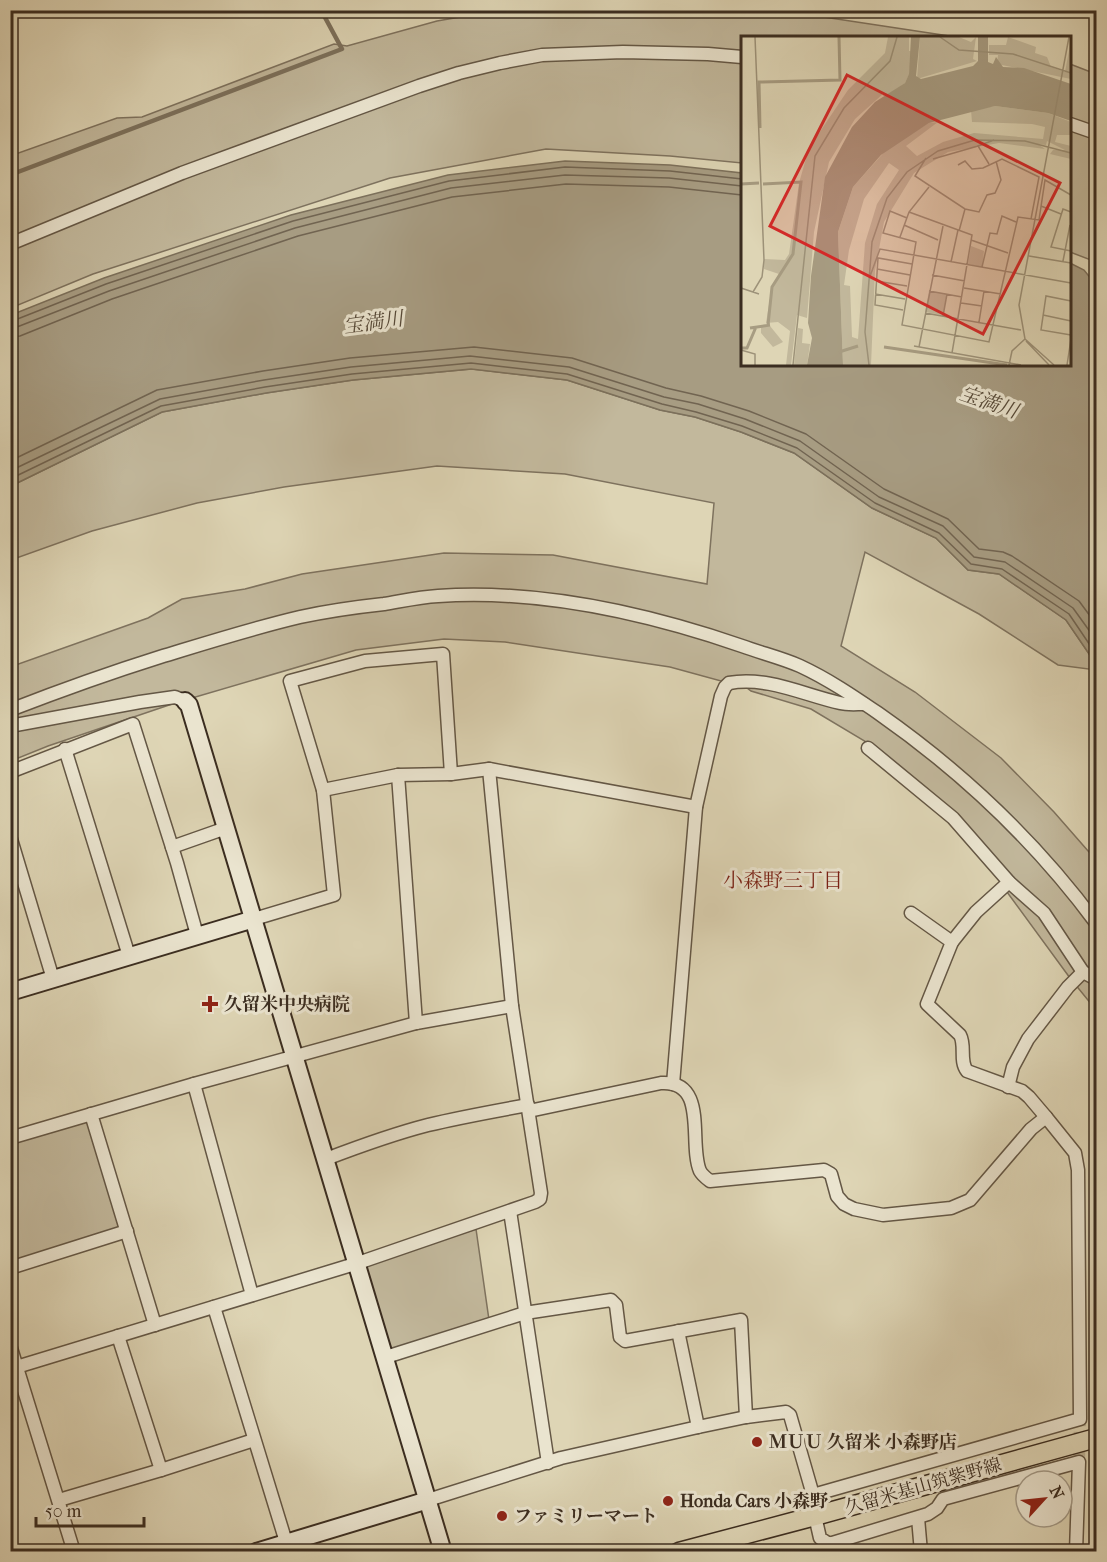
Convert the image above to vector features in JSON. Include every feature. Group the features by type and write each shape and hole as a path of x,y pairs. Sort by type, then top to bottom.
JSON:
{"main road":[{"name":"久留米基山筑紫野線","path":"679,1551 1096,1438"}],"street":[{"path":"10,244 193,169 419,86 500,63 542,55 623,52 741,57"},
{"path":"1071,124 1096,133"},
{"path":"10,710 167,655 300,617 438,596 494,596 566,601 642,616 717,637 799,665 836,685 934,754 965,780 1045,860 1096,923"},
{"path":"10,992 334,895 323,790 290,681 365,661 443,654 451,774"},
{"path":"673,1084 696,807 725,687 729,683 746,680 796,690 842,704 865,704"},
{"path":"10,726 175,697 189,705 443,1551"},
{"path":"10,772 133,724 197,936"},
{"path":"868,748 953,818 1009,882 1044,913 1083,972 1096,979"},
{"path":"65,749 129,956"},
{"path":"323,790 398,775 451,774 489,769 696,807"},
{"path":"14,1368 358,1263 535,1203 540,1199 529,1108 512,1006 489,769"},
{"path":"398,775 416,1023"},
{"path":"172,847 226,828"},
{"path":"10,836 53,979"},
{"path":"813,1495 1080,1419 1078,1170 1075,1153 1022,1091 967,1071 963,1066 963,1039 927,1004 952,942 976,912 1009,882"},
{"path":"912,913 952,942"},
{"path":"1008,1087 1013,1067 1028,1039 1068,987 1083,972"},
{"path":"10,1138 194,1084 416,1023 512,1006"},
{"path":"326,1159 427,1125 480,1113 529,1108 661,1083 673,1084 679,1085 687,1092 692,1102 697,1161 701,1174 710,1181 824,1170 831,1174 837,1196 843,1204 854,1209 883,1215 951,1208 970,1200 1030,1129 1046,1117"},
{"path":"194,1084 252,1295"},
{"path":"91,1114 155,1325"},
{"path":"510,1211 548,1463"},
{"path":"10,1268 127,1231"},
{"path":"386,1357 525,1313 611,1300 616,1305 620,1337 625,1341 741,1320 746,1417"},
{"path":"214,1307 286,1542"},
{"path":"678,1331 698,1426"},
{"path":"118,1336 161,1470"},
{"path":"10,1345 14,1368 74,1551"},
{"path":"256,1551 561,1458 698,1426 786,1412 790,1415 813,1495 820,1538 829,1544 918,1518 937,1508 943,1499 1079,1462 1076,1551"},
{"path":"59,1500 254,1440"},
{"path":"918,1518 921,1551"}],"shaded area":[{"path":"495,11 784,11 949,36 741,36 741,163 670,156 546,149 390,178 93,274 11,308 10,156 117,118 142,117 334,44 347,46 437,21"},
{"path":"1071,64 1096,74 1096,262 1071,252"},
{"path":"472,369 567,380 660,410 695,417 794,453 872,508 936,538 968,570 999,574 1066,620 1096,664 1096,670 1058,665 979,614 865,552 841,646 915,692 1001,758 1054,812 1096,860 1096,1010 1007,892 1017,881 956,815 868,743 811,709 751,691 732,676 721,681 670,667 505,642 444,639 356,650 175,703 48,746 11,761 10,667 148,618 182,599 245,589 302,574 444,553 553,555 707,584 714,503 565,474 437,466 284,487 197,503 92,531 11,560 11,486 162,412 353,380"},
{"path":"89,1117 123,1229 11,1264 11,1141"},
{"path":"476,1229 489,1320 388,1351 363,1265"}],"water":[{"name":"宝満川","path":"565,161 670,165 741,173 741,366 1071,366 1071,264 1084,270 1096,285 1096,664 1066,620 999,574 968,570 936,538 872,508 794,453 695,417 660,410 567,380 471,369 353,380 162,412 11,486 11,315 104,278 291,215 448,175"}],"waterway":[{"path":"10,175 342,49 321,10"}],"tunnel":[{"path":"1079,1462 1080,1419"}],"place":[{"name":"久留米中央病院","path":"210,1004"},
{"name":"ＭＵＵ 久留米 小森野店","path":"757,1442"},
{"name":"Honda Cars 小森野","path":"668,1501"},
{"name":"ファミリーマート","path":"502,1516"}],"district":[{"name":"小森野三丁目","path":"783,880"}]}
